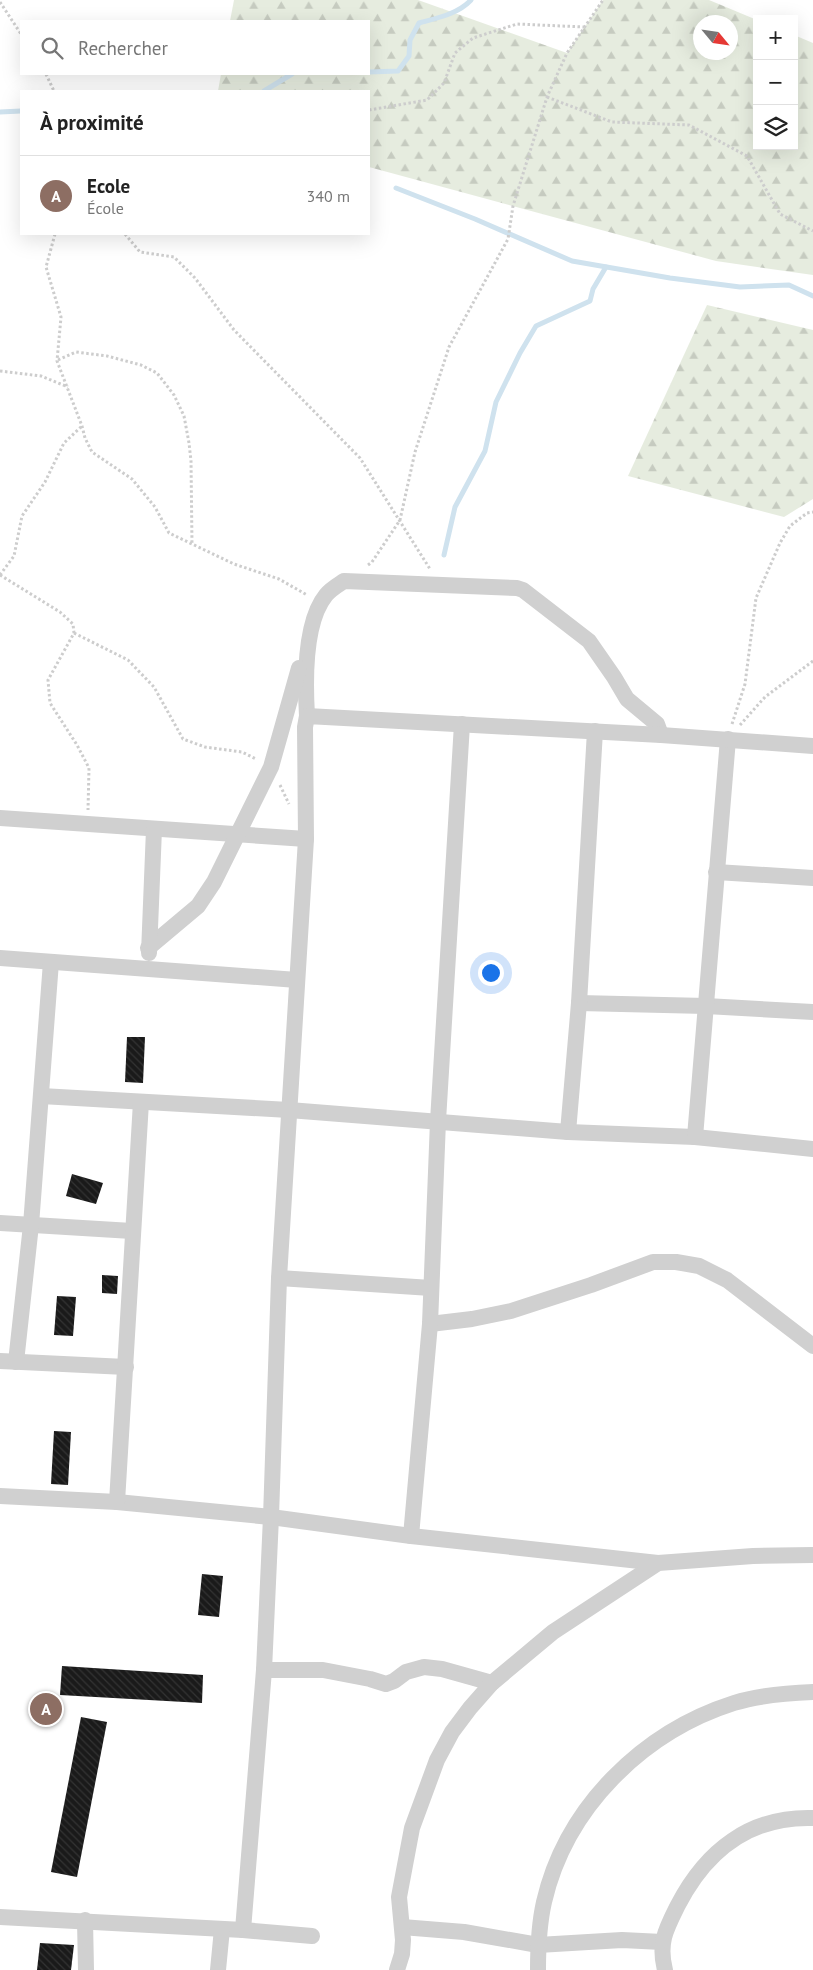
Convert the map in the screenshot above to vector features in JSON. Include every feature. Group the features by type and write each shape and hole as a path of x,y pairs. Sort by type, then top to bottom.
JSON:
{"street":[{"path":"243,1930 264,1670 279,1278 306,839 306,658 314,621 321,603 330,592 344,581 516,588 523,590 589,641 627,699 657,724 661,734"},
{"path":"148,948 198,906 214,882 271,767 297,680 307,631 314,621"},
{"path":"306,716 661,734 813,746"},
{"path":"411,1536 430,1324 438,1121 462,724"},
{"path":"568,1132 579,1003 595,731"},
{"path":"695,1137 728,739"},
{"path":"0,818 237,836 306,839"},
{"path":"149,970 148,948 154,829"},
{"path":"716,872 813,878"},
{"path":"0,958 297,980"},
{"path":"51,962 31,1225 8,1362 126,1367"},
{"path":"579,1003 706,1006 813,1012"},
{"path":"41,1096 289,1110 568,1132 695,1137 813,1149"},
{"path":"117,1502 141,1102"},
{"path":"0,1223 132,1231"},
{"path":"430,1324 472,1319 510,1311 591,1285 653,1262 676,1262 699,1266 727,1280 813,1346"},
{"path":"279,1278 430,1288"},
{"path":"0,1496 117,1502 271,1517 411,1536 658,1563 753,1556 813,1555"},
{"path":"397,1970 402,1954 399,1896 412,1828 437,1760 452,1732 492,1683 553,1632 658,1563"},
{"path":"264,1670 323,1670 386,1684 394,1682 406,1672 424,1667 492,1683"},
{"path":"538,1970 538,1946 544,1902 560,1856 583,1814 613,1776 649,1745 690,1720 735,1702 782,1693 813,1692"},
{"path":"665,1970 662,1942 666,1927 689,1884 706,1862 725,1844 748,1831 774,1821 813,1818"},
{"path":"0,1917 222,1928 312,1936"},
{"path":"85,1920 86,1970"},
{"path":"402,1927 464,1932 538,1946 622,1940 662,1942"},
{"path":"218,1970 222,1928"}],"path":[{"path":"344,581 372,562 400,520 415,452 449,347 508,239 513,206 547,97 567,53 603,0"},
{"path":"0,2 20,32"},
{"path":"370,110 426,100 444,83 455,53 473,38 518,24 584,27"},
{"path":"46,75 54,90"},
{"path":"547,97 612,122 689,125 747,156 780,214 813,231"},
{"path":"56,235 46,267 61,317 57,360 82,426 84,438 92,452 132,479 155,507 169,533 234,564 279,579 321,603"},
{"path":"126,235 140,252 174,257 194,278 234,330 360,458 439,585"},
{"path":"57,360 76,352 107,356 141,365 157,373 174,395 184,416 189,443 192,544"},
{"path":"0,371 41,376 68,388"},
{"path":"82,426 64,443 46,482 22,516 14,556 0,575 60,612 73,624 74,634 48,680 50,703 77,745 88,768 88,824"},
{"path":"728,739 745,684 756,598 780,543 790,526 807,513 813,512"},
{"path":"74,634 128,660 154,687 183,740 205,747 242,752 271,767"},
{"path":"728,739 764,697 813,661"}],"green space":[{"path":"234,0 418,0 567,53 603,0 709,0 753,18 753,150 798,150 798,37 813,43 813,275 716,261 370,167 370,90 218,90 221,75 370,75 370,20 230,20"},
{"path":"707,305 813,330 813,499 784,517 628,476"}],"building":[{"path":"127,1037 145,1037 143,1083 125,1082"},
{"path":"72,1174 103,1183 96,1204 66,1196"},
{"path":"102,1275 118,1276 117,1294 102,1293"},
{"path":"57,1296 76,1297 73,1336 54,1335"},
{"path":"54,1431 71,1432 68,1485 51,1484"},
{"path":"202,1574 223,1576 219,1617 198,1615"},
{"path":"62,1666 203,1675 202,1703 60,1695"},
{"path":"81,1717 107,1722 77,1877 51,1872"},
{"path":"40,1943 74,1945 71,1970 37,1970"}],"waterway":[{"path":"370,72 398,71 409,56 410,40 419,23 454,12 471,0"},
{"path":"266,90 290,75"},
{"path":"0,112 20,111"},
{"path":"396,188 475,219 572,261 670,278 740,287 789,285 813,296"},
{"path":"444,555 455,507 485,451 496,402 520,353 536,326 590,301 593,289 606,267"}],"place":[{"name":"Ecole","path":"46,1709"}]}
